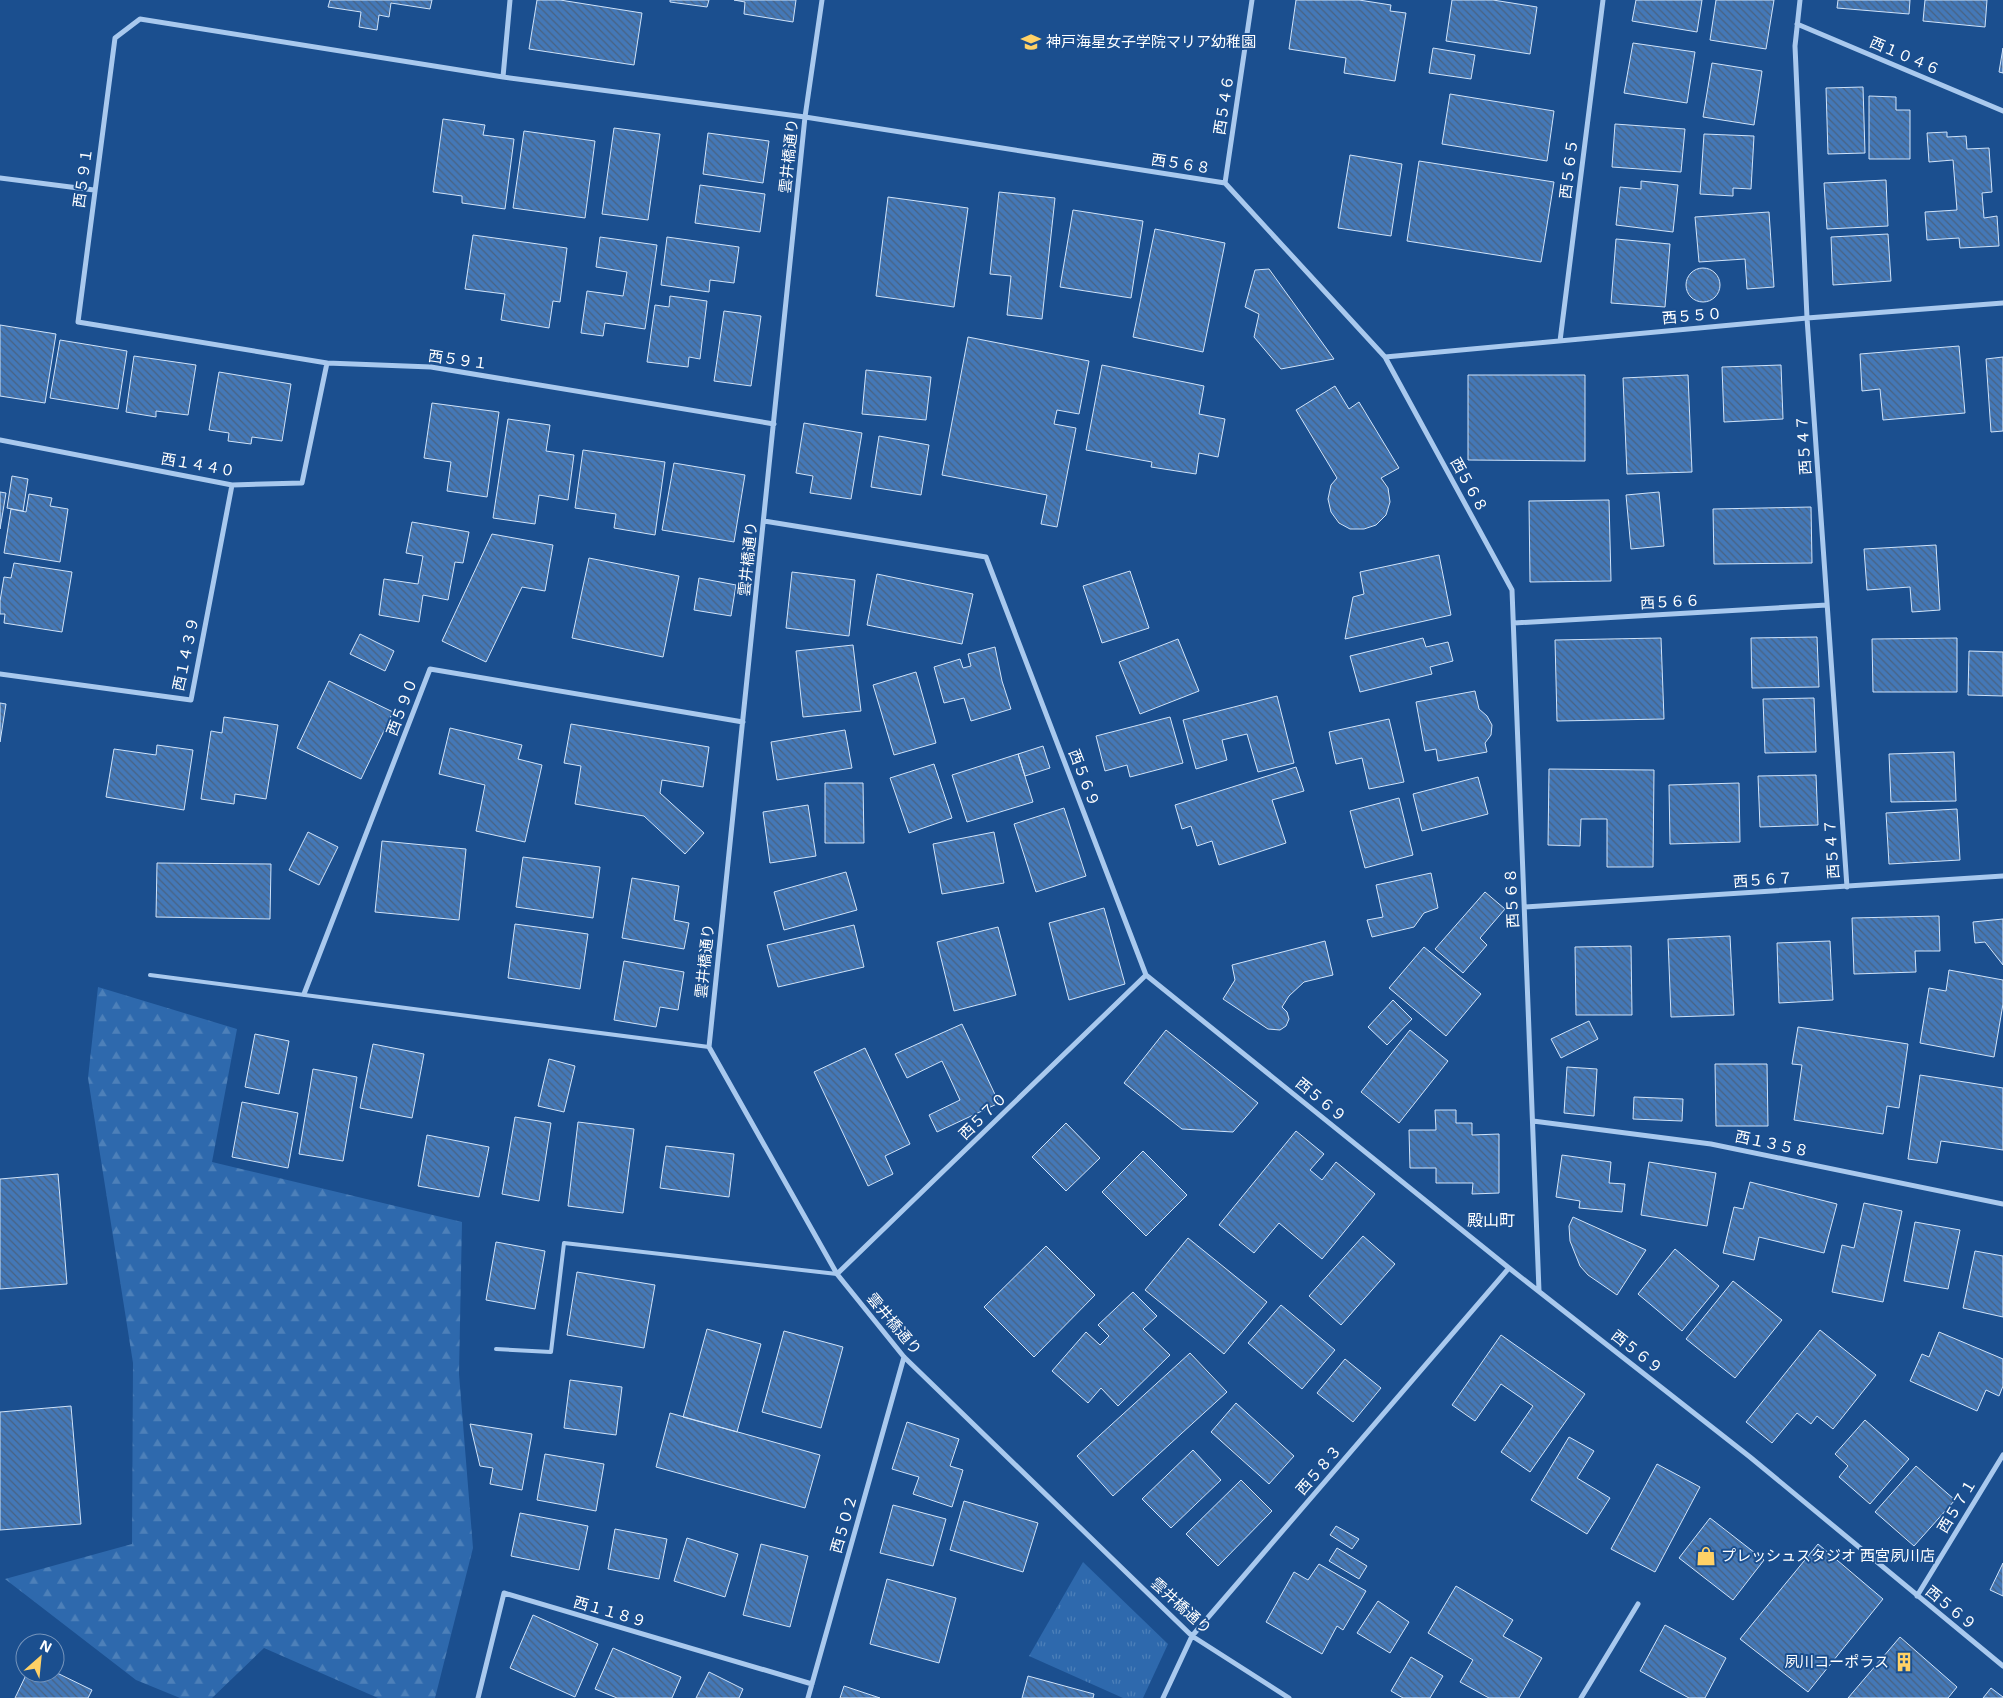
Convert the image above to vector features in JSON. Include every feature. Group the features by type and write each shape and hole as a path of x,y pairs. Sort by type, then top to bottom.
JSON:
{"street":[{"path":"503,77 510,0"},
{"name":"雲井橋通り","path":"822,0 805,117 709,1047 837,1274 904,1358 1192,1636 1289,1698"},
{"name":"西５４６","path":"1225,183 1252,0"},
{"name":"西５６５","path":"1560,341 1603,0"},
{"name":"西５４７","path":"1800,0 1795,46 1807,318 1847,887"},
{"name":"西５９１","path":"774,424 431,367 327,363 78,322 115,38 140,19 503,77 805,117"},
{"name":"西１０４６","path":"1797,24 2003,111"},
{"name":"西５６８","path":"805,117 1225,183 1385,357 1512,590 1539,1291"},
{"path":"0,178 94,190"},
{"name":"西５５０","path":"1385,357 1807,318 2003,303"},
{"name":"西１４４０","path":"0,440 232,485 302,483 327,363"},
{"name":"西１４３９","path":"0,674 191,700 232,485"},
{"name":"西５６９","path":"764,521 986,557 1146,975 1509,1268 1750,1457 2003,1666"},
{"name":"西５６６","path":"1514,623 1827,605"},
{"name":"西５９０","path":"304,994 430,669 743,722"},
{"name":"西５６７","path":"1525,907 2003,876"},
{"name":"西５７０","path":"837,1274 1146,975"},
{"name":"西１３５８","path":"1533,1121 1711,1144 2003,1204"},
{"name":"西５８３","path":"1163,1698 1192,1636 1509,1268"},
{"name":"西５０２","path":"808,1698 904,1358"},
{"name":"西５７１","path":"1917,1596 2003,1454"},
{"name":"西１１８９","path":"478,1698 504,1593 812,1684"},
{"path":"1581,1698 1638,1604"}],"lane":[{"path":"150,975 709,1047"},
{"path":"496,1350 551,1352 564,1243 837,1274"}],"green space":[{"path":"98,987 237,1029 212,1162 462,1222 459,1374 473,1548 435,1698 378,1698 264,1648 212,1698 180,1698 136,1680 5,1579 132,1544 133,1363 88,1078"},
{"path":"1083,1562 1168,1644 1143,1698 1123,1698 1029,1656"}],"building":[{"path":"330,0 432,0 430,9 391,3 389,17 379,15 377,30 359,27 361,12 328,7"},
{"path":"537,0 560,0 642,13 634,65 529,49"},
{"path":"670,0 709,0 707,7 670,2"},
{"path":"734,0 796,0 793,22 744,14 745,2"},
{"path":"1296,0 1359,0 1391,5 1390,11 1406,13 1395,81 1344,73 1346,58 1289,49"},
{"path":"1452,0 1493,0 1537,7 1530,54 1446,41"},
{"path":"1636,0 1702,0 1697,32 1632,21"},
{"path":"1716,0 1774,0 1766,49 1710,40"},
{"path":"1838,0 1910,0 1909,14 1837,8"},
{"path":"1925,0 1987,0 1985,27 1923,21"},
{"path":"1633,43 1695,52 1687,103 1624,93"},
{"path":"1433,48 1475,55 1471,79 1429,73"},
{"path":"2003,48 2003,73 1999,72"},
{"path":"1712,63 1762,71 1754,125 1703,117"},
{"path":"1863,87 1865,153 1828,154 1826,88"},
{"path":"1450,94 1554,111 1547,161 1442,144"},
{"path":"1869,96 1896,97 1896,110 1910,110 1910,159 1869,159"},
{"path":"443,119 485,125 483,135 514,139 505,209 462,203 462,196 433,192"},
{"path":"1615,124 1685,129 1681,172 1612,167"},
{"path":"614,128 660,134 648,220 602,214"},
{"path":"524,131 595,141 585,218 513,208"},
{"path":"1947,132 1947,137 1966,136 1967,149 1989,148 1992,192 1982,193 1984,218 1997,216 1999,246 1960,248 1959,238 1927,240 1925,212 1957,210 1953,160 1929,162 1927,133"},
{"path":"708,133 769,141 763,183 703,174"},
{"path":"1704,134 1754,136 1751,189 1733,188 1733,196 1700,194"},
{"path":"1350,155 1402,164 1391,236 1338,228"},
{"path":"1419,161 1554,182 1541,262 1407,241"},
{"path":"1886,180 1888,226 1827,229 1824,183"},
{"path":"1641,181 1678,185 1673,232 1616,225 1620,187 1641,189"},
{"path":"700,185 765,194 760,232 695,223"},
{"path":"999,192 1055,198 1042,319 1007,315 1011,276 990,274"},
{"path":"888,197 968,208 954,307 876,296"},
{"path":"1073,210 1143,221 1131,298 1060,287"},
{"path":"1769,212 1774,287 1747,289 1745,259 1699,262 1695,217"},
{"path":"1155,229 1225,243 1203,352 1133,337"},
{"path":"1888,234 1891,281 1833,285 1831,237"},
{"path":"473,235 567,248 560,302 553,301 549,328 501,320 505,294 465,289"},
{"path":"600,237 657,245 645,329 605,323 603,336 581,333 587,291 623,296 627,272 596,267"},
{"path":"667,237 739,247 734,283 710,280 709,292 661,285"},
{"path":"1616,239 1670,244 1665,307 1611,303"},
{"path":"1703,268 1710,269 1715,273 1719,278 1719,292 1715,297 1710,301 1703,302 1696,301 1691,297 1687,292 1686,285 1687,278 1691,273 1696,269"},
{"path":"1269,269 1334,359 1281,369 1254,337 1259,314 1245,307 1255,270"},
{"path":"670,296 707,301 700,359 689,357 688,367 647,362 655,305 669,307"},
{"path":"724,311 761,316 751,386 714,381"},
{"path":"0,325 56,334 45,403 0,396"},
{"path":"968,337 1089,361 1079,414 1057,410 1054,424 1076,428 1057,527 1041,524 1047,495 942,475"},
{"path":"60,340 127,351 118,409 50,398"},
{"path":"1959,346 1965,413 1883,420 1880,389 1862,391 1860,354"},
{"path":"134,356 196,365 188,415 156,411 156,417 126,412"},
{"path":"2003,357 2003,431 1991,432 1986,359"},
{"path":"1102,365 1204,386 1199,414 1225,419 1218,457 1199,453 1196,474 1151,467 1152,462 1086,450"},
{"path":"1781,365 1783,419 1724,422 1722,367"},
{"path":"866,370 931,377 926,420 862,414"},
{"path":"219,372 291,384 282,441 252,437 251,444 228,441 229,433 209,430"},
{"path":"1468,375 1585,375 1585,461 1468,460"},
{"path":"1688,375 1692,472 1627,474 1623,378"},
{"path":"1335,386 1349,409 1359,402 1399,468 1381,478 1388,488 1390,502 1386,515 1376,525 1364,529 1350,529 1339,523 1331,512 1328,499 1331,485 1337,478 1296,410"},
{"path":"432,403 499,412 487,497 447,491 451,462 424,458"},
{"path":"508,419 550,425 546,451 574,455 568,500 539,495 535,524 493,518"},
{"path":"804,423 862,433 851,499 810,493 813,476 796,473"},
{"path":"879,436 929,445 921,495 871,487"},
{"path":"583,450 665,462 655,535 614,528 616,514 575,508"},
{"path":"674,463 745,475 734,542 662,530"},
{"path":"12,476 28,479 23,511 7,508"},
{"path":"0,492 6,493 0,529"},
{"path":"1659,492 1664,546 1631,549 1626,495"},
{"path":"29,494 52,498 50,506 68,509 60,562 4,553 11,509 26,512"},
{"path":"1609,500 1611,581 1530,582 1529,501"},
{"path":"1811,507 1812,563 1714,564 1713,509"},
{"path":"412,522 469,532 463,563 455,562 448,600 423,595 419,622 379,615 384,579 418,584 423,556 406,553"},
{"path":"492,534 553,545 545,591 522,587 486,662 442,641"},
{"path":"1936,545 1940,610 1912,612 1910,587 1867,590 1864,549"},
{"path":"1439,555 1451,615 1345,639 1353,597 1364,594 1360,572"},
{"path":"589,558 679,576 663,657 572,638"},
{"path":"14,563 72,572 62,632 4,623 5,614 0,614 0,601 4,577 11,578"},
{"path":"1130,571 1149,628 1102,643 1083,586"},
{"path":"792,572 855,580 849,636 786,628"},
{"path":"877,574 973,594 962,644 867,625"},
{"path":"699,578 736,585 731,616 694,610"},
{"path":"360,634 394,651 385,671 350,654"},
{"path":"1817,637 1819,687 1752,688 1751,638"},
{"path":"1423,638 1426,647 1448,642 1453,661 1430,667 1432,674 1360,692 1350,656"},
{"path":"1661,638 1664,719 1557,721 1555,640"},
{"path":"1957,638 1957,692 1873,692 1872,639"},
{"path":"1178,639 1199,691 1140,714 1119,662"},
{"path":"853,645 861,711 803,717 796,651"},
{"path":"995,647 1002,681 1011,709 971,721 964,698 944,703 934,667 960,659 963,668 971,666 968,654"},
{"path":"1969,651 2003,652 2003,696 1968,695"},
{"path":"916,672 936,743 894,755 873,685"},
{"path":"329,681 393,712 361,779 297,748"},
{"path":"1475,691 1479,709 1487,716 1492,725 1491,735 1485,743 1487,752 1438,761 1436,749 1425,751 1416,702"},
{"path":"1277,696 1294,763 1258,772 1247,734 1222,740 1227,760 1196,769 1183,720"},
{"path":"1814,698 1816,752 1765,753 1763,699"},
{"path":"0,703 6,704 0,742"},
{"path":"224,717 278,725 266,799 235,794 234,804 201,799 211,731 222,733"},
{"path":"1170,717 1183,763 1130,777 1127,765 1105,771 1096,736"},
{"path":"1389,719 1404,782 1369,789 1362,758 1336,764 1329,732"},
{"path":"571,724 709,747 703,787 662,780 660,793 704,833 685,854 644,816 575,804 581,766 564,763"},
{"path":"450,728 522,745 518,759 542,765 525,842 476,831 485,785 439,774"},
{"path":"845,730 852,768 777,780 771,742"},
{"path":"157,745 193,750 184,810 106,797 114,749 156,755"},
{"path":"1043,746 1050,768 1025,776 1018,754"},
{"path":"1954,752 1956,801 1891,802 1889,754"},
{"path":"1018,754 1033,802 967,822 952,775"},
{"path":"934,764 952,818 909,833 890,778"},
{"path":"1296,767 1304,791 1272,800 1286,843 1219,865 1212,841 1197,846 1191,826 1182,829 1175,805"},
{"path":"1549,769 1654,770 1653,867 1607,867 1607,819 1581,819 1580,846 1548,845"},
{"path":"1816,775 1818,825 1760,827 1758,776"},
{"path":"1478,777 1488,814 1422,831 1413,794"},
{"path":"825,783 863,783 864,843 825,843"},
{"path":"1739,783 1740,842 1670,844 1669,785"},
{"path":"1399,798 1413,855 1365,868 1350,811"},
{"path":"808,805 816,856 770,863 763,812"},
{"path":"1064,808 1086,876 1036,892 1014,824"},
{"path":"1957,809 1960,860 1889,864 1886,813"},
{"path":"308,832 338,847 319,885 289,870"},
{"path":"994,832 1004,883 942,894 933,844"},
{"path":"382,841 466,849 459,920 375,912"},
{"path":"523,857 600,867 593,918 516,907"},
{"path":"157,863 271,864 270,919 156,917"},
{"path":"846,872 857,910 784,930 774,892"},
{"path":"1431,873 1438,908 1424,913 1414,927 1372,937 1367,920 1383,917 1376,885"},
{"path":"632,878 679,886 674,920 689,923 684,949 622,938"},
{"path":"1485,892 1505,909 1480,938 1487,945 1463,973 1435,949"},
{"path":"1104,908 1125,984 1069,1000 1049,923"},
{"path":"1939,916 1940,951 1915,951 1916,972 1854,974 1852,918"},
{"path":"2003,919 2003,965 1985,942 1975,943 1973,922"},
{"path":"515,924 588,934 580,989 508,978"},
{"path":"854,925 864,967 778,987 767,945"},
{"path":"998,927 1016,995 954,1011 937,942"},
{"path":"1730,936 1734,1015 1671,1017 1668,939"},
{"path":"1325,941 1333,975 1304,982 1289,996 1282,1007 1287,1012 1289,1019 1286,1026 1280,1030 1268,1029 1223,999 1235,980 1232,965"},
{"path":"1830,941 1833,1000 1779,1003 1777,943"},
{"path":"1631,946 1632,1015 1576,1015 1575,947"},
{"path":"1424,947 1481,994 1446,1036 1389,988"},
{"path":"624,961 684,972 678,1010 660,1007 656,1027 614,1020"},
{"path":"1949,970 2003,980 2003,1004 1994,1057 1920,1043 1929,988 1946,991"},
{"path":"1393,1000 1412,1019 1387,1045 1368,1027"},
{"path":"1589,1021 1598,1039 1561,1058 1551,1039"},
{"path":"962,1024 999,1103 937,1132 929,1115 960,1100 942,1061 907,1078 895,1054"},
{"path":"1798,1027 1908,1044 1899,1108 1887,1106 1883,1134 1794,1120 1802,1065 1792,1064"},
{"path":"1166,1030 1258,1103 1233,1132 1182,1129 1124,1083"},
{"path":"1410,1030 1448,1061 1399,1123 1361,1092"},
{"path":"255,1034 289,1041 279,1094 245,1087"},
{"path":"373,1044 424,1054 412,1118 360,1108"},
{"path":"865,1048 910,1144 885,1156 893,1174 868,1186 814,1072"},
{"path":"549,1059 575,1066 564,1112 538,1106"},
{"path":"1715,1064 1767,1064 1768,1126 1716,1126"},
{"path":"1567,1067 1597,1069 1594,1116 1564,1113"},
{"path":"313,1069 357,1077 343,1161 299,1154"},
{"path":"1920,1075 2003,1088 2003,1150 1941,1141 1937,1163 1908,1159"},
{"path":"1634,1097 1683,1099 1682,1121 1633,1119"},
{"path":"242,1102 298,1113 288,1168 232,1157"},
{"path":"1435,1110 1456,1110 1456,1123 1472,1123 1472,1135 1499,1134 1499,1193 1472,1194 1473,1183 1436,1183 1436,1168 1410,1168 1409,1130 1436,1130"},
{"path":"515,1117 551,1123 539,1201 502,1194"},
{"path":"578,1122 634,1129 623,1213 568,1206"},
{"path":"1066,1123 1100,1158 1066,1191 1032,1157"},
{"path":"1296,1131 1324,1154 1310,1170 1322,1180 1336,1162 1375,1194 1322,1259 1279,1223 1254,1253 1219,1225"},
{"path":"427,1135 489,1147 479,1197 418,1186"},
{"path":"666,1146 734,1154 729,1197 660,1188"},
{"path":"1143,1151 1187,1195 1146,1236 1102,1192"},
{"path":"1562,1155 1611,1162 1609,1183 1625,1184 1622,1212 1579,1208 1580,1201 1556,1197"},
{"path":"1649,1162 1716,1173 1707,1226 1641,1215"},
{"path":"58,1174 67,1284 0,1289 0,1179"},
{"path":"1750,1182 1837,1204 1824,1253 1759,1237 1754,1260 1723,1253 1734,1207 1743,1209"},
{"path":"1864,1203 1902,1211 1883,1302 1832,1292 1842,1245 1854,1248"},
{"path":"1573,1217 1646,1250 1617,1295 1588,1275 1580,1266 1570,1241 1569,1226"},
{"path":"1915,1222 1960,1230 1948,1289 1904,1281"},
{"path":"1363,1236 1395,1264 1341,1325 1309,1296"},
{"path":"1188,1238 1267,1302 1224,1354 1145,1290"},
{"path":"496,1242 545,1251 535,1309 486,1300"},
{"path":"1046,1246 1095,1295 1034,1357 984,1307"},
{"path":"1675,1249 1719,1286 1682,1331 1638,1294"},
{"path":"1975,1251 2003,1256 2003,1317 1963,1308"},
{"path":"577,1272 655,1285 644,1348 567,1335"},
{"path":"1733,1281 1782,1320 1735,1378 1686,1339"},
{"path":"1133,1292 1157,1316 1143,1329 1170,1355 1118,1406 1101,1388 1088,1403 1052,1371 1086,1332 1100,1345 1109,1336 1098,1325"},
{"path":"1281,1305 1335,1350 1302,1389 1248,1343"},
{"path":"707,1329 761,1344 737,1432 683,1417"},
{"path":"1820,1330 1876,1375 1833,1429 1817,1416 1811,1424 1797,1413 1772,1443 1746,1422"},
{"path":"784,1331 843,1347 821,1428 762,1412"},
{"path":"1939,1332 2003,1359 2003,1386 1999,1396 1986,1390 1977,1411 1910,1381 1922,1354 1929,1357"},
{"path":"1501,1335 1585,1394 1530,1472 1501,1452 1533,1406 1501,1384 1475,1421 1452,1405"},
{"path":"1190,1353 1227,1392 1113,1496 1077,1456"},
{"path":"1345,1359 1381,1388 1353,1422 1317,1393"},
{"path":"570,1380 622,1387 616,1435 564,1428"},
{"path":"1236,1403 1294,1456 1269,1484 1211,1432"},
{"path":"71,1406 81,1524 0,1530 0,1412"},
{"path":"670,1413 820,1455 805,1508 656,1467"},
{"path":"1865,1420 1909,1459 1870,1504 1839,1477 1848,1466 1835,1454"},
{"path":"907,1422 959,1439 950,1466 963,1470 952,1507 913,1494 919,1477 892,1469"},
{"path":"470,1424 532,1434 522,1490 490,1484 493,1468 480,1466"},
{"path":"1569,1437 1594,1451 1577,1478 1610,1498 1587,1534 1531,1500"},
{"path":"1193,1450 1221,1480 1171,1528 1142,1499"},
{"path":"545,1454 604,1464 596,1511 537,1500"},
{"path":"1657,1464 1700,1487 1655,1572 1611,1549"},
{"path":"1916,1466 1955,1500 1914,1546 1875,1512"},
{"path":"1241,1480 1272,1511 1218,1566 1186,1534"},
{"path":"964,1501 1038,1523 1023,1572 950,1550"},
{"path":"893,1505 946,1519 933,1566 880,1553"},
{"path":"520,1513 588,1526 579,1570 511,1556"},
{"path":"1710,1518 1764,1560 1733,1600 1679,1558"},
{"path":"1336,1526 1359,1539 1352,1549 1330,1535"},
{"path":"615,1529 667,1539 659,1579 608,1569"},
{"path":"687,1538 738,1554 725,1597 674,1581"},
{"path":"761,1544 808,1556 790,1627 743,1615"},
{"path":"1818,1544 1883,1599 1808,1692 1740,1639"},
{"path":"1337,1548 1367,1566 1359,1579 1329,1561"},
{"path":"2003,1563 2003,1596 1990,1590"},
{"path":"1319,1564 1366,1591 1343,1630 1337,1626 1322,1654 1266,1622 1294,1572 1308,1580"},
{"path":"887,1579 956,1598 939,1663 870,1644"},
{"path":"1456,1586 1513,1620 1503,1636 1542,1658 1519,1698 1489,1698 1460,1682 1473,1660 1428,1633"},
{"path":"1378,1601 1409,1622 1390,1653 1357,1633"},
{"path":"533,1615 598,1644 575,1697 510,1668"},
{"path":"1665,1625 1726,1658 1705,1698 1689,1698 1640,1671"},
{"name":"夙川コーポラス","path":"1900,1637 1957,1687 1948,1698 1848,1698"},
{"path":"613,1648 681,1677 672,1698 617,1698 595,1689"},
{"path":"1411,1657 1443,1676 1430,1698 1403,1698 1391,1691"},
{"path":"709,1672 743,1689 739,1698 696,1698"},
{"path":"1028,1676 1094,1694 1093,1698 1022,1698"},
{"path":"65,1677 92,1690 88,1698 15,1698 22,1683 65,1683"},
{"path":"844,1686 880,1698 840,1698"},
{"path":"1991,1688 2003,1697 2003,1698 1983,1698"}],"place":[{"name":"神戸海星女子学院マリア幼稚園","path":"1031,42"},
{"name":"プレッシュスタジオ 西宮夙川店","path":"1706,1556"},
{"name":"夙川コーポラス","path":"1904,1662"}],"district":[{"name":"殿山町","path":"1491,1220"}]}
